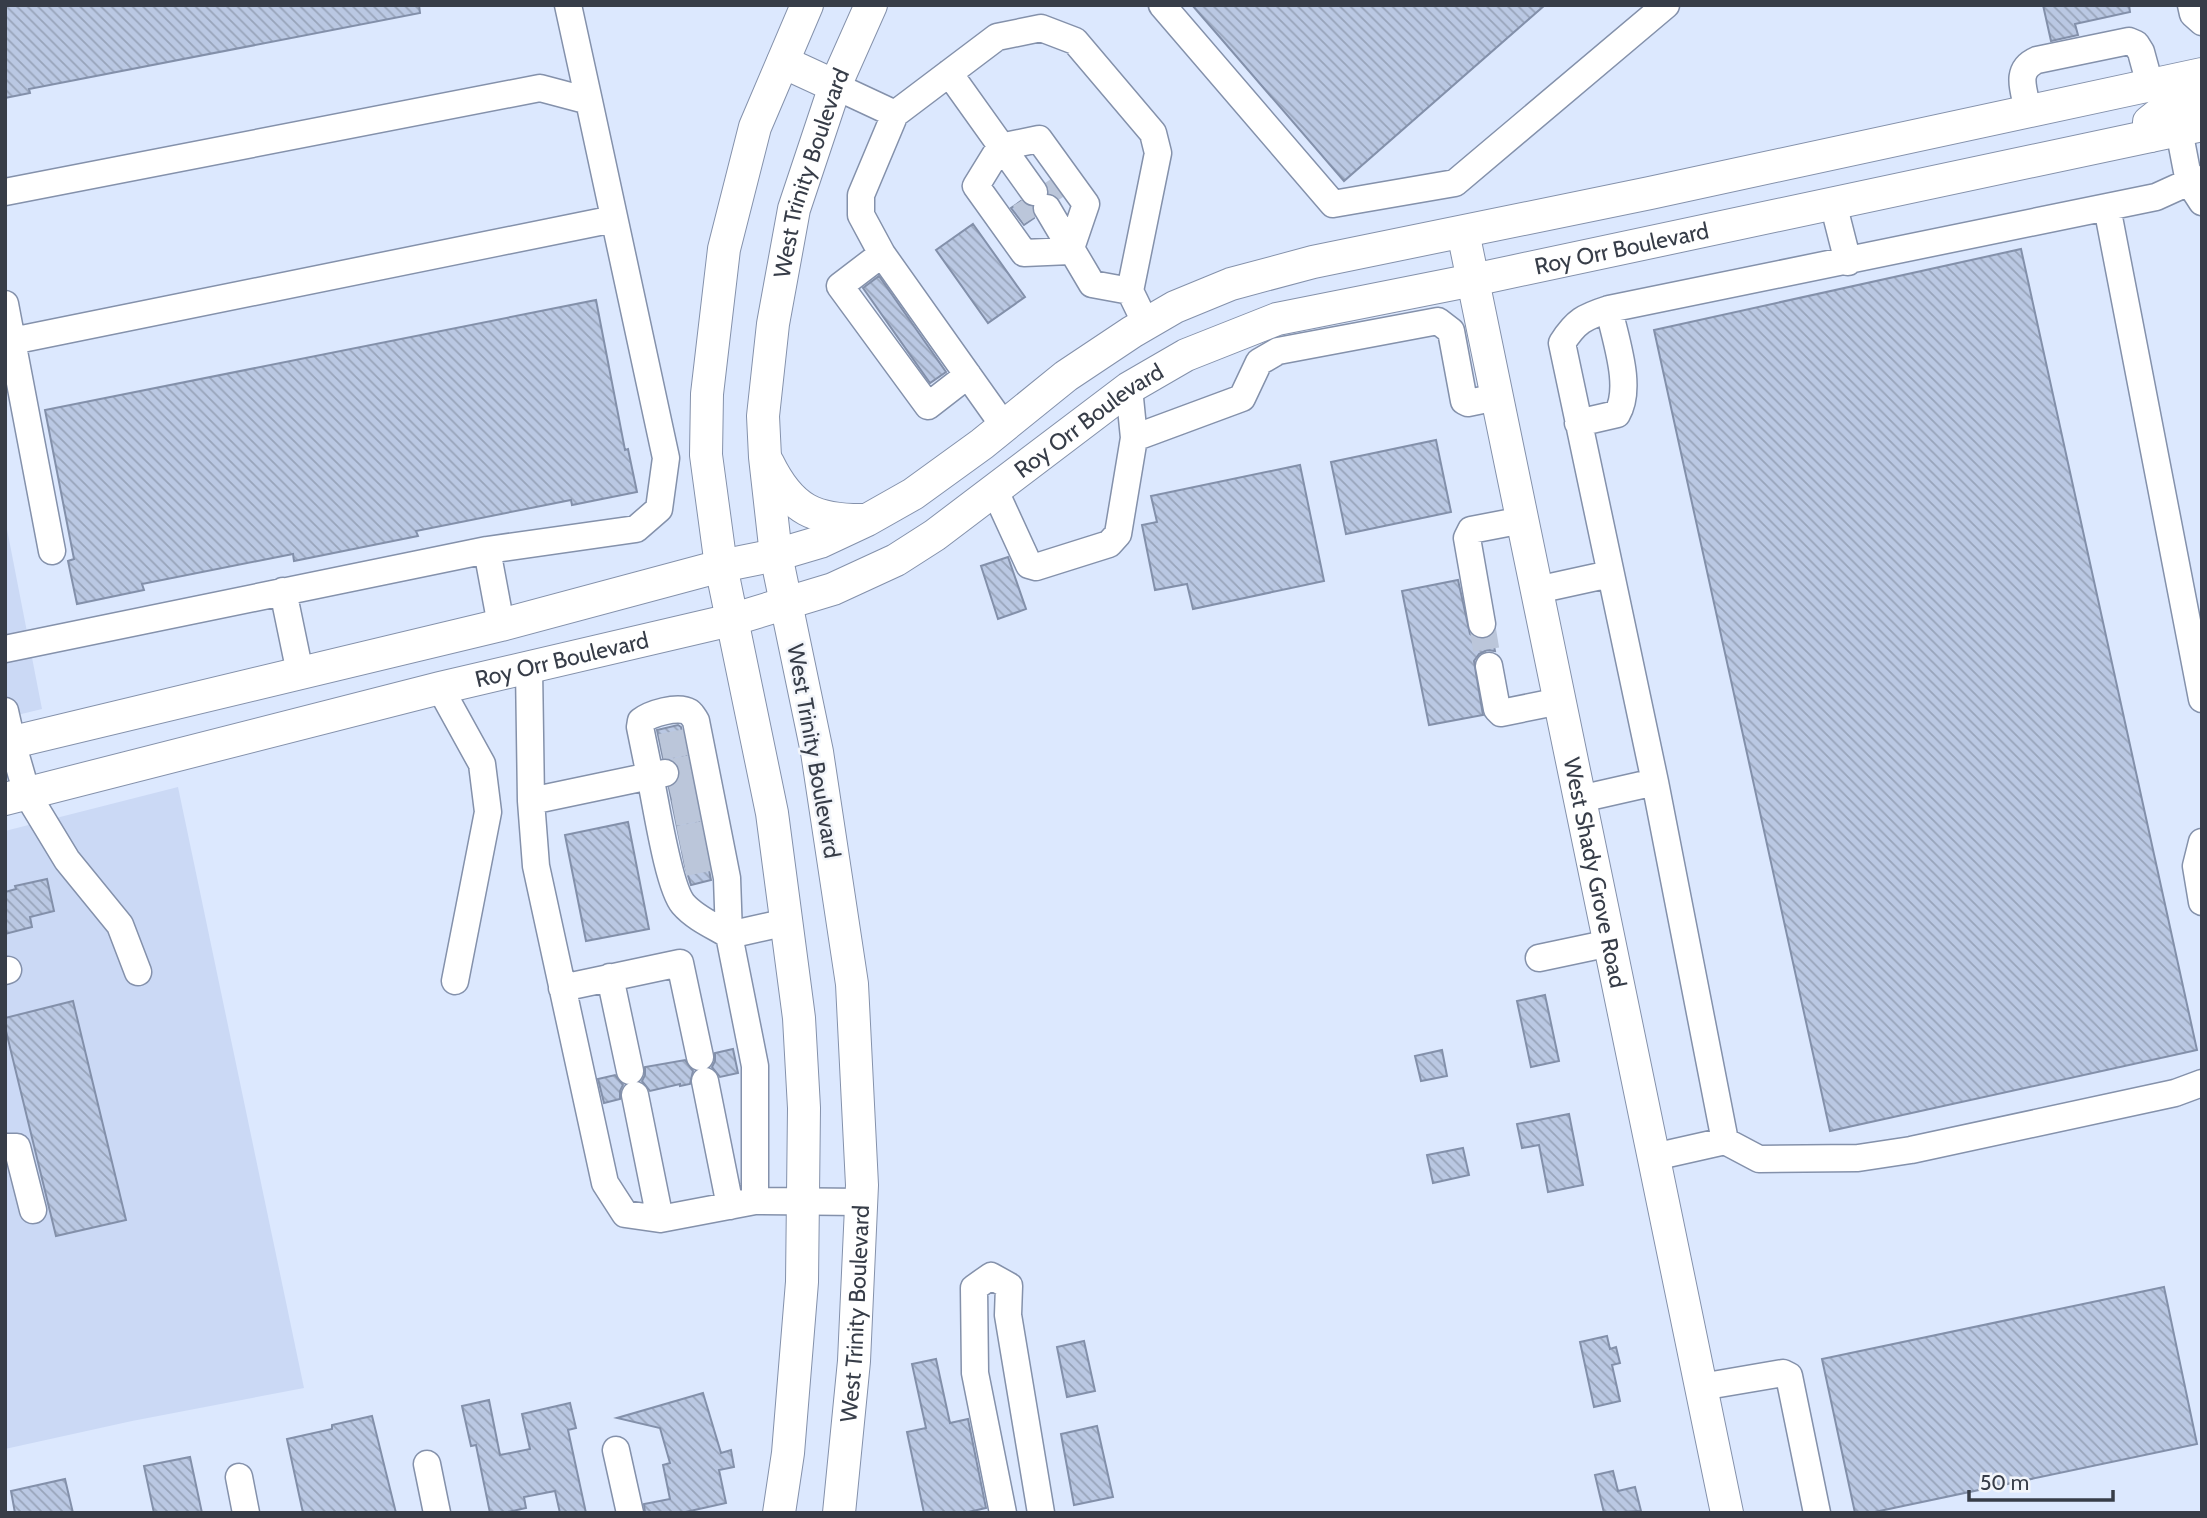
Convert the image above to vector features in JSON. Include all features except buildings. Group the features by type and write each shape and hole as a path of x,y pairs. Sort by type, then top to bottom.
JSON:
{"main road":[{"path":"779,1513 788,1453 802,1282 803,1082 799,1018 772,813 721,566 706,455 707,394 724,249 755,127 807,5"},
{"name":"West Trinity Boulevard","path":"839,1513 854,1362 862,1202 852,984 817,752 776,555 765,457 764,416 773,324 794,209 835,86 871,5"},
{"path":"783,62 835,86"},
{"name":"Roy Orr Boulevard","path":"8,743 501,625 820,542 913,494 982,444 1066,376 1146,324 1175,307 1231,284 1313,262 2202,74"},
{"path":"2177,130 2150,122 2164,110 2202,95"},
{"name":"Roy Orr Boulevard","path":"16,796 439,688 731,620 833,589 895,560 935,535 1129,388 1186,355 1277,319 1473,280 2177,130"},
{"name":"West Shady Grove Road","path":"1463,232 1727,1513"},
{"path":"765,457 778,482 793,501 815,514 837,521 867,520"}],"street":[{"path":"5,649 487,550 636,529 659,509 666,458 568,5"},
{"path":"1163,5 1333,204 1455,183 1666,5"},
{"path":"2191,5 2193,14 2202,22"},
{"path":"1004,426 882,254 861,215 861,195 895,114 996,37 1041,27 1075,41 1153,134 1158,153 1130,291 1146,324"},
{"path":"2028,110 2022,75 2028,64 2129,41 2136,44 2141,52 2150,85"},
{"path":"949,73 1035,204 1092,284 1130,291"},
{"path":"835,86 895,114"},
{"path":"5,191 540,88 589,101"},
{"path":"1725,1141 1655,782 1562,343 1573,326 1586,317 1609,309 2198,188 2177,130"},
{"path":"1039,139 1086,204 1070,251 1024,253 976,186 1000,147 1039,139"},
{"path":"1833,203 1848,262"},
{"path":"1035,204 1070,251"},
{"path":"2107,207 2202,699"},
{"path":"12,341 614,219"},
{"path":"882,254 840,286 928,406 968,375"},
{"path":"5,303 52,551"},
{"path":"1578,423 1617,414 1624,403 1625,387 1609,309"},
{"path":"1134,438 1242,398 1259,362 1279,351 1438,321 1451,331 1464,401 1497,397"},
{"path":"995,491 1029,565 1036,567 1109,544 1118,534 1134,438 1129,388"},
{"path":"1482,624 1466,538 1471,530 1523,520"},
{"path":"487,550 501,625"},
{"path":"1537,590 1610,574"},
{"path":"283,592 300,673"},
{"path":"1489,666 1497,709 1501,713 1560,701"},
{"path":"529,668 531,801 536,866 605,1183 625,1214 660,1219 743,1203 803,1200 862,1202"},
{"path":"439,688 482,764 488,812 455,981"},
{"path":"5,711 16,796 120,925 138,972"},
{"path":"743,1203 755,1066 729,935 727,878 687,813 673,744 687,813 672,882 682,903 695,915 729,935 787,922"},
{"path":"1580,799 1655,782"},
{"path":"531,801 687,813"},
{"path":"2202,842 2196,866 2202,902"},
{"path":"1539,958 1610,943"},
{"path":"562,988 680,963 703,1069 743,1203"},
{"path":"610,977 660,1219"},
{"path":"1654,1157 1725,1141 1759,1159 1858,1158 1911,1150 2175,1093 2202,1083"},
{"path":"5,1147 17,1147 33,1210"},
{"path":"1003,1513 975,1373 974,1288 991,1276 1009,1286 1008,1315 1041,1513"},
{"path":"1701,1387 1783,1373 1789,1376 1817,1513"},
{"path":"616,1450 630,1513"},
{"path":"427,1464 437,1513"},
{"path":"239,1477 246,1513"}],"shaded area":[{"path":"5,519 42,709 5,718"},
{"path":"178,787 304,1388 5,1449 5,831"}],"tunnel":[{"path":"1048,181 1060,199"},
{"path":"1024,199 1035,217"},
{"path":"1482,624 1489,666"},
{"path":"661,747 686,742"},
{"path":"666,773 691,768"},
{"path":"670,792 695,786"},
{"path":"674,813 700,808"},
{"path":"679,839 704,834"},
{"path":"684,863 710,858"}]}
